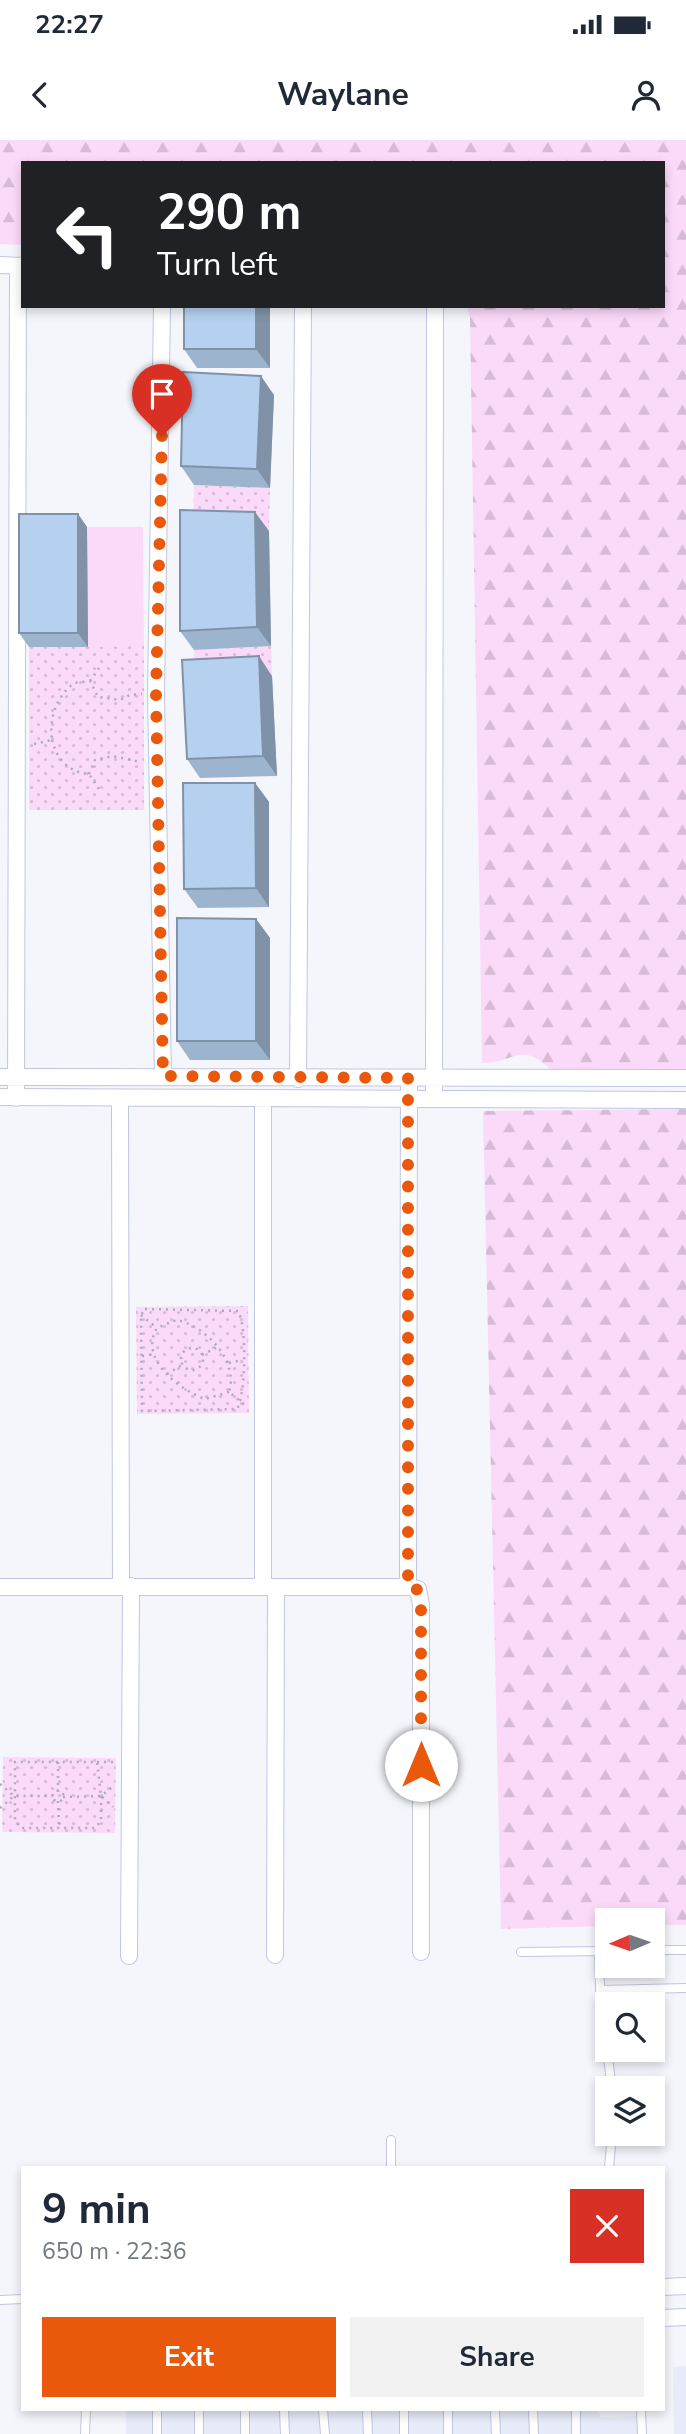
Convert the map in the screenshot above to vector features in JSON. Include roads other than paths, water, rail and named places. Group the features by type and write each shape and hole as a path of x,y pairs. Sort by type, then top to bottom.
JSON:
{"street":[{"path":"0,265 21,266 17,607 8,784 8,1098 686,1100"},
{"path":"162,308 156,694 163,1076"},
{"path":"298,1079 303,308"},
{"path":"434,1099 435,308"},
{"path":"0,524 18,524"},
{"path":"0,567 18,567"},
{"path":"0,607 17,607"},
{"path":"8,1077 686,1078"},
{"path":"408,1078 408,1587"},
{"path":"263,1098 264,1406 270,1587 275,1955"},
{"path":"120,1100 120,1315 126,1587 129,1956"},
{"path":"0,1587 418,1589 421,1605 421,1952"},
{"path":"665,2287 686,2286"},
{"path":"665,2318 686,2317"}],"lane":[{"path":"665,1950 686,1950"},
{"path":"521,1952 595,1951"},
{"path":"601,1978 600,2022 611,2076"},
{"path":"600,1990 686,1988"},
{"path":"391,2140 391,2166"},
{"path":"609,2166 611,2146"},
{"path":"0,2300 21,2299"},
{"path":"85,2434 86,2411"},
{"path":"157,2411 157,2434"},
{"path":"198,2411 199,2434"},
{"path":"245,2411 245,2434"},
{"path":"284,2411 285,2434"},
{"path":"323,2411 325,2434"},
{"path":"367,2411 368,2434"},
{"path":"404,2411 404,2434"},
{"path":"447,2411 448,2434"},
{"path":"495,2411 496,2434"},
{"path":"533,2411 534,2434"},
{"path":"576,2411 576,2434"},
{"path":"641,2411 642,2434"}]}
